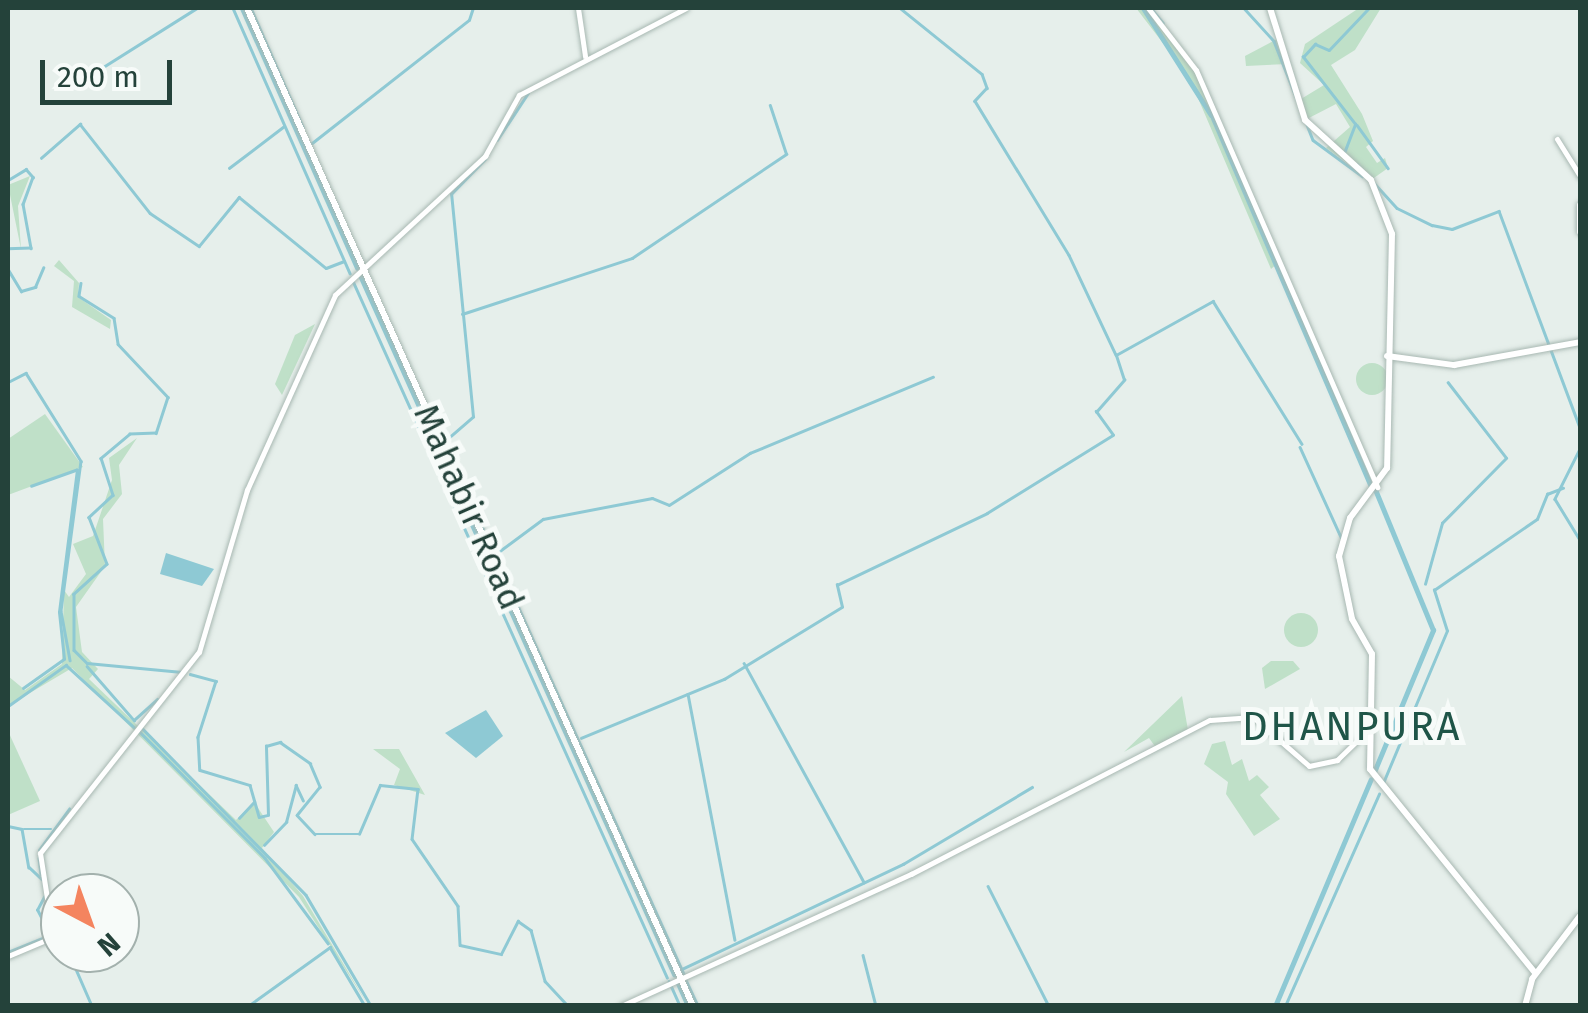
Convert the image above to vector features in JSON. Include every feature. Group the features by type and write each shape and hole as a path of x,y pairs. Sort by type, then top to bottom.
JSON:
{"street":[{"name":"Mahabir Road","path":"247,8 694,1006"},
{"path":"578,8 585,56"},
{"path":"8,956 53,937 40,853 199,652 277,413 320,318 361,268 486,156 519,95 585,56 686,8"},
{"path":"1148,8 1196,70 1377,487"},
{"path":"1270,8 1305,120 1370,180 1389,218 1388,468 1350,518 1340,556 1352,619 1372,654 1364,734 1381,790 1536,973"},
{"path":"1557,139 1580,176"},
{"path":"1580,205 1580,232"},
{"path":"1387,356 1454,365 1580,342"},
{"path":"621,1006 911,874 1210,720 1253,717 1309,766 1337,760 1364,734"},
{"path":"1525,1006 1536,973 1580,916"}],"green space":[{"path":"1136,8 1148,8 1196,70 1279,262 1271,269 1189,77"},
{"path":"1359,8 1381,8 1355,50 1331,65 1362,114 1373,141 1366,147 1377,163 1385,158 1388,168 1371,180 1326,148 1350,127 1336,104 1305,120 1301,99 1324,85 1300,63 1305,44"},
{"path":"1279,38 1288,64 1246,66 1245,56"},
{"path":"30,176 18,206 21,249 8,185"},
{"path":"59,260 79,283 78,297 111,320 110,329 72,307 74,281 54,266"},
{"path":"315,324 282,395 275,384 295,335"},
{"path":"1372,363 1383,368 1388,379 1383,390 1372,395 1361,390 1356,379 1361,368"},
{"path":"45,414 83,467 8,495 8,439"},
{"path":"137,438 119,465 122,494 103,519 105,566 76,607 82,652 98,669 89,679 236,820 254,802 274,832 262,848 303,896 368,1005 299,897 72,668 8,706 8,676 25,690 62,664 64,590 69,597 86,574 73,544 93,536 112,480 109,458"},
{"path":"1301,613 1313,618 1318,630 1313,642 1301,647 1289,642 1284,630 1289,618"},
{"path":"1271,661 1293,661 1300,669 1265,689 1262,668"},
{"path":"1182,696 1188,730 1157,749 1149,738 1124,752"},
{"path":"8,731 40,801 8,815"},
{"path":"1225,741 1232,765 1242,759 1249,781 1257,775 1269,787 1260,795 1280,819 1254,836 1226,794 1228,782 1204,764 1212,744"},
{"path":"373,749 399,749 425,795 394,785 400,769"}],"water":[{"path":"166,553 214,569 202,586 160,574"},
{"path":"486,710 503,736 476,758 445,733"}],"waterway":[{"path":"92,74 197,8"},
{"path":"233,8 350,273"},
{"path":"242,8 357,268"},
{"path":"251,8 303,127"},
{"path":"312,143 469,20 473,8"},
{"path":"900,8 982,74 987,88 975,101 1069,255 1116,355 1213,301 1302,444"},
{"path":"1143,8 1211,115"},
{"path":"1151,8 1163,23"},
{"path":"1244,8 1274,41 1313,140 1362,176"},
{"path":"1344,153 1355,124 1303,57 1315,44 1329,50 1369,8"},
{"path":"497,140 528,93"},
{"path":"462,314 632,258 786,154 770,106"},
{"path":"1213,118 1372,489"},
{"path":"41,158 80,124 150,213 199,246 239,197 326,268 344,261"},
{"path":"1357,125 1388,168"},
{"path":"229,168 283,127"},
{"path":"445,441 473,417 451,194 485,159"},
{"path":"1357,164 1397,208 1432,225 1452,229 1499,211 1580,428"},
{"path":"8,180 26,169 33,177 23,204 31,248 8,249"},
{"path":"8,269 21,291 35,287 43,268"},
{"path":"359,273 674,974"},
{"path":"353,281 667,977"},
{"path":"81,283 79,296 114,318 118,344 168,397 156,433 130,434 101,458 113,495 89,517 107,564 74,594 74,650 87,663 182,672"},
{"path":"581,738 724,679 842,607 837,585 987,513 1113,435 1096,412 1124,380 1116,355"},
{"path":"8,382 26,373 81,461 61,611 70,660"},
{"path":"497,553 543,519 652,498 669,505 750,453 933,377"},
{"path":"1425,584 1442,523 1506,458 1448,383"},
{"path":"444,442 684,974"},
{"path":"1300,447 1341,537"},
{"path":"1580,449 1555,499 1580,540"},
{"path":"23,688 64,659 59,612 77,470 32,486"},
{"path":"1383,783 1447,631 1434,590 1537,519 1547,494 1563,488"},
{"path":"1374,772 1433,630 1375,489"},
{"path":"744,663 864,882"},
{"path":"8,706 66,665 134,727"},
{"path":"87,666 134,720 157,699"},
{"path":"190,674 216,681 198,737 200,770 250,785 259,817 268,815 266,746 280,742 310,763 320,787 297,815 315,834 359,834 380,785 418,789 412,839 458,906 460,945 501,954 518,921 531,930 545,981 568,1006"},
{"path":"688,694 735,940"},
{"path":"141,727 306,895 371,1006"},
{"path":"140,732 265,858 328,943"},
{"path":"1275,1006 1371,779"},
{"path":"264,845 286,822 296,785 303,800"},
{"path":"682,969 903,864 1032,787"},
{"path":"1285,1006 1379,794"},
{"path":"239,818 254,802"},
{"path":"39,850 69,809"},
{"path":"8,826 22,829 29,867 40,877"},
{"path":"24,829 51,829"},
{"path":"39,858 41,873"},
{"path":"988,886 1049,1006"},
{"path":"40,904 37,910 40,916"},
{"path":"8,952 40,939"},
{"path":"248,1006 330,947 365,1006"},
{"path":"863,955 876,1006"},
{"path":"78,973 92,1006"},
{"path":"686,980 698,1006"},
{"path":"669,981 680,1006"},
{"path":"677,981 688,1006"}],"district":[{"name":"DHANPURA","path":"1352,727"}]}
